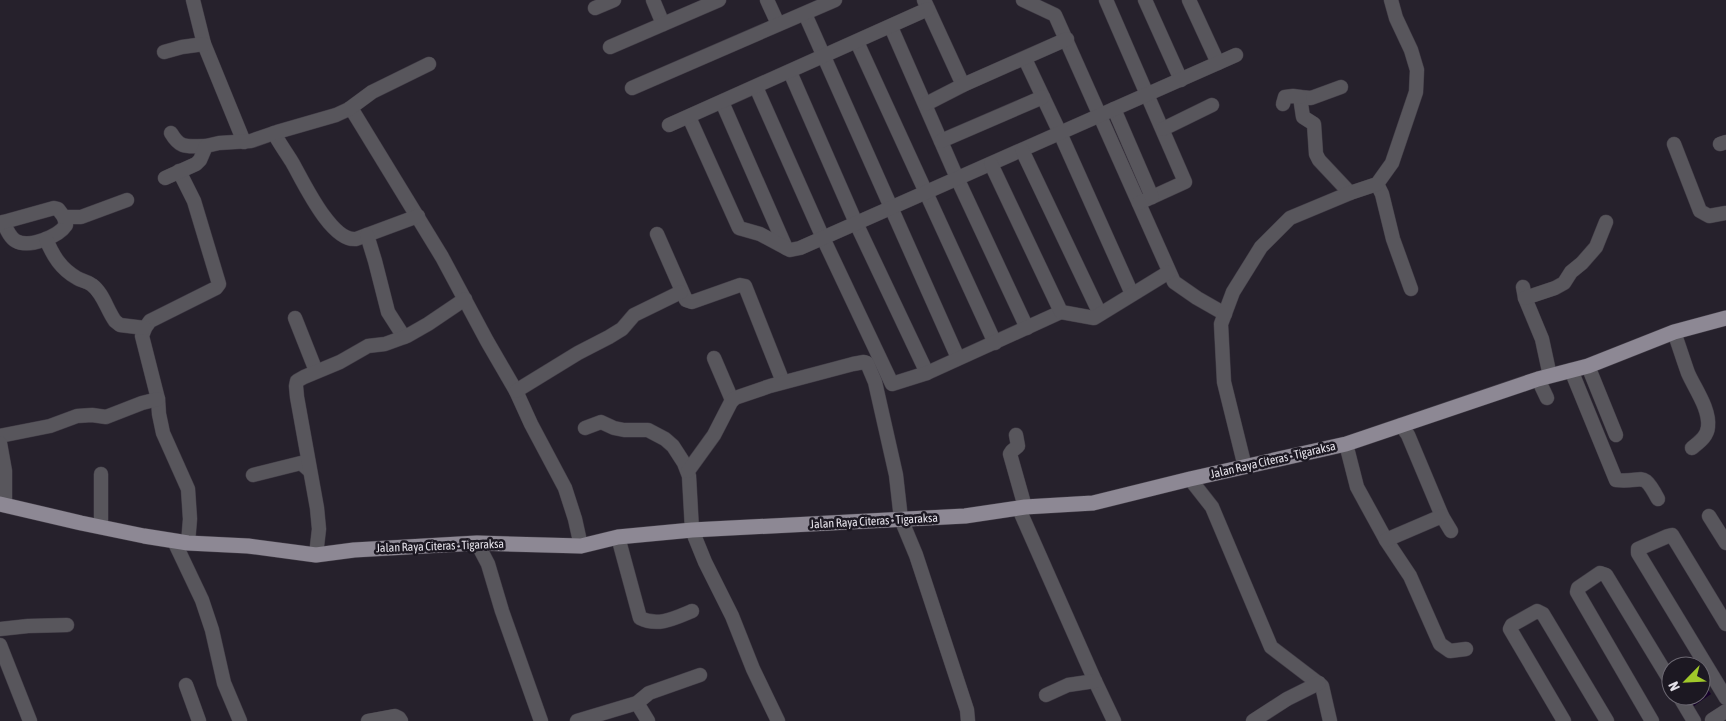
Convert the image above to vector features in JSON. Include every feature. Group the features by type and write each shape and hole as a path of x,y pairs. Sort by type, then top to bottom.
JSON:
{"main road":[{"name":"Jalan Raya Citeras - Tigaraksa","path":"2,504 101,527 181,542 248,546 316,555 354,550 477,543 581,546 618,537 692,530 965,516 1022,508 1093,503 1346,444 1544,378 1588,366 1674,332 1726,318"}],"street":[{"path":"192,0 204,44 244,142"},
{"path":"595,8 614,0"},
{"path":"653,0 663,24"},
{"path":"610,47 719,0"},
{"path":"767,0 778,24"},
{"path":"632,88 835,0"},
{"path":"1022,0 1055,15 1101,115 1145,200"},
{"path":"1106,0 1185,182 1145,200"},
{"path":"1145,0 1181,80"},
{"path":"1189,0 1218,63"},
{"path":"1245,468 1224,382 1221,324 1233,292 1261,247 1290,218 1350,192 1377,184 1392,163 1416,92 1417,70 1411,50 1396,18 1392,0"},
{"path":"669,125 891,27 926,5 963,85"},
{"path":"805,14 958,358"},
{"path":"891,27 957,178 1027,328"},
{"path":"926,104 963,85 1067,40"},
{"path":"857,42 995,343"},
{"path":"164,52 204,44"},
{"path":"689,116 739,228 760,234 790,250 800,248 823,238 1236,55"},
{"path":"1025,59 1132,294"},
{"path":"171,133 177,143 182,146 206,146 219,143 251,141 336,115 349,109 372,92 429,64"},
{"path":"790,72 856,223 927,373"},
{"path":"756,87 823,238 892,384 927,373 1062,312 1094,318 1169,272"},
{"path":"1284,104 1286,97 1311,98 1341,87"},
{"path":"942,141 1043,97"},
{"path":"1300,97 1303,117 1314,124 1316,154 1319,160 1350,192"},
{"path":"722,102 786,248"},
{"path":"1163,129 1212,105"},
{"path":"349,109 354,113 418,216 516,391 565,488 581,546"},
{"path":"1114,109 1174,282 1225,314"},
{"path":"274,133 312,201 341,234 351,240 418,216"},
{"path":"1674,144 1700,211 1708,216 1726,213"},
{"path":"165,178 196,164 206,146"},
{"path":"1022,150 1100,314"},
{"path":"991,164 1062,312"},
{"path":"179,171 194,201 219,284 216,288 150,321 142,336 158,399 163,433 188,490 190,519 181,542 212,630 224,683 240,721"},
{"path":"1377,184 1382,194 1393,239 1411,290"},
{"path":"64,217 81,217 127,200"},
{"path":"54,208 58,209 64,217 66,225 62,231 46,239 26,244 16,242 2,222 54,208"},
{"path":"1547,398 1542,339 1524,292 1555,288 1564,283 1571,272 1582,263 1596,246 1606,222"},
{"path":"657,234 686,300 692,302 740,285 745,286 783,382"},
{"path":"367,235 388,312 404,337"},
{"path":"46,239 53,256 62,268 91,284 97,290 115,321 120,325 145,328"},
{"path":"516,391 578,353 609,337 622,328 634,315 681,292"},
{"path":"316,555 319,529 317,508 296,386 297,381 340,362 368,346 385,344 404,337 428,324 465,299"},
{"path":"295,318 316,372"},
{"path":"1674,332 1708,422 1708,429 1702,440 1692,448"},
{"path":"714,358 732,400"},
{"path":"688,471 714,435 732,400 783,382 859,363 868,363 875,382 896,475 901,519 916,555 967,710 968,721"},
{"path":"1588,366 1616,435"},
{"path":"1570,370 1616,480 1642,479 1648,481 1658,499"},
{"path":"0,436 50,426 77,416 92,415 106,417 158,399"},
{"path":"585,428 601,422 624,430 648,430 658,434 673,446 690,476 692,530 778,721"},
{"path":"1401,425 1408,435 1442,516 1451,530"},
{"path":"1016,435 1018,446 1010,454 1022,508 1095,682 1114,721"},
{"path":"0,443 5,471 2,504"},
{"path":"1346,444 1357,487 1386,540 1410,576 1440,644 1450,651 1466,649"},
{"path":"254,475 301,463 310,470"},
{"path":"101,474 101,527"},
{"path":"1190,479 1212,506 1271,647 1319,682 1324,694 1330,721"},
{"path":"1386,540 1442,516"},
{"path":"1709,516 1726,543"},
{"path":"1726,624 1672,535 1638,549 1638,554 1726,698"},
{"path":"618,537 640,618 661,622 692,611"},
{"path":"477,543 488,564 502,612 541,721"},
{"path":"1652,721 1577,592 1578,588 1600,573 1606,574 1661,665"},
{"path":"1564,721 1510,630 1512,625 1537,611 1543,614 1607,721"},
{"path":"0,629 67,625"},
{"path":"0,645 6,684 30,721"},
{"path":"577,721 637,703 649,693 700,675"},
{"path":"1046,695 1068,685 1095,682"},
{"path":"1253,721 1287,699 1319,682"},
{"path":"186,685 199,721"},
{"path":"637,703 648,721"},
{"path":"1685,706 1694,721"},
{"path":"1712,721 1726,711"},
{"path":"368,721 394,716 401,721"}]}
